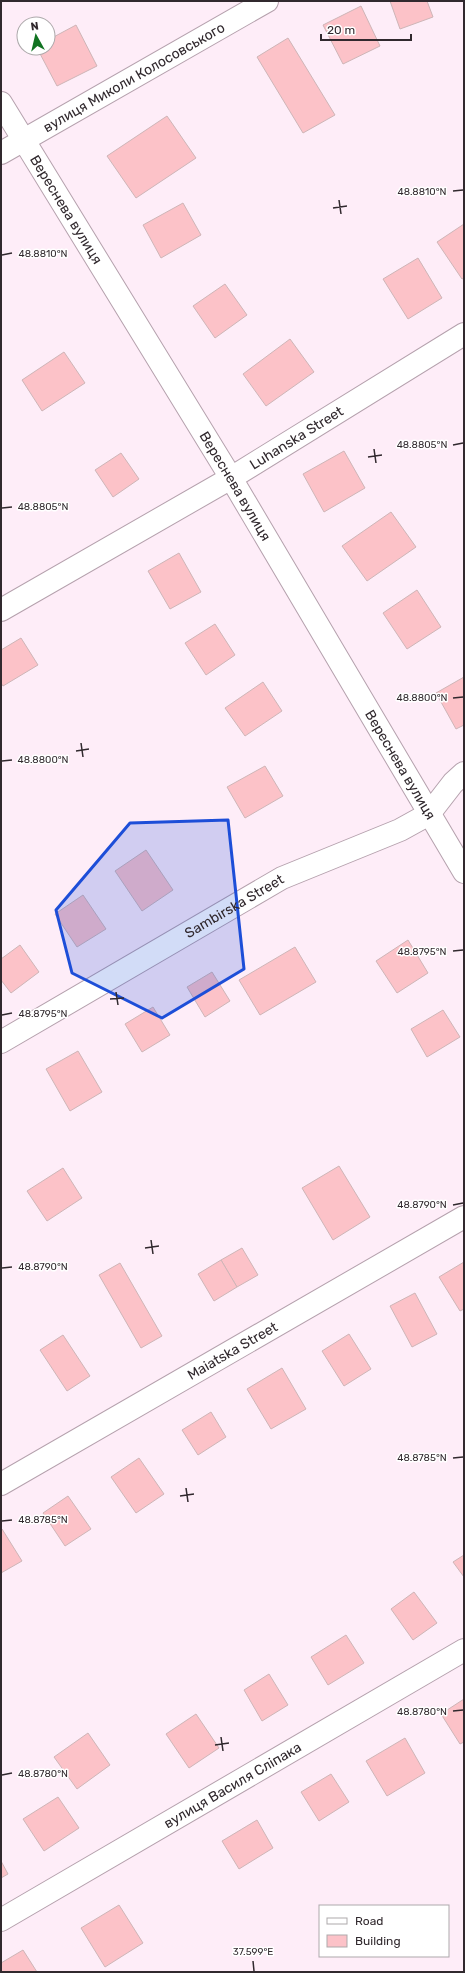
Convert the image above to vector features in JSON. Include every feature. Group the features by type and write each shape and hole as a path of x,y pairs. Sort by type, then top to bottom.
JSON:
{"street":[{"name":"вулиця Миколи Колосовського","path":"1,153 267,1"},
{"name":"Вереснева вулиця","path":"1,103 231,478 464,872"},
{"name":"Luhanska Street","path":"1,610 231,478 464,334"},
{"name":"Sambirska Street","path":"1,1042 282,878 400,830 429,814 453,783 464,773"},
{"name":"Maiatska Street","path":"1,1484 464,1217"},
{"name":"вулиця Василя Сліпака","path":"1,1920 464,1650"}],"highlighted area":[{"path":"228,820 244,969 162,1018 72,973 56,910 130,823"}],"building":[{"path":"390,1 427,1 433,17 400,29"},
{"path":"361,6 380,46 343,64 323,25"},
{"path":"76,25 97,66 57,86 41,56 56,56 56,36"},
{"path":"288,38 335,115 303,133 257,57"},
{"path":"167,116 196,158 136,198 107,156"},
{"path":"183,203 201,235 161,258 143,225"},
{"path":"464,224 464,278 462,279 437,242"},
{"path":"418,258 442,298 408,319 383,279"},
{"path":"225,284 247,315 215,338 193,306"},
{"path":"290,339 314,372 266,406 243,374"},
{"path":"64,352 85,383 42,411 22,380"},
{"path":"344,451 365,488 324,512 303,474"},
{"path":"121,453 139,479 113,497 95,470"},
{"path":"391,512 416,547 367,581 342,546"},
{"path":"179,553 201,592 170,609 148,571"},
{"path":"417,590 441,627 407,649 383,613"},
{"path":"215,624 235,655 206,675 185,643"},
{"path":"21,638 38,665 3,686 1,683 1,650"},
{"path":"464,677 464,725 456,729 436,693"},
{"path":"263,682 282,711 245,736 225,708"},
{"path":"265,766 283,796 245,818 227,787"},
{"path":"146,850 173,890 142,911 115,871"},
{"path":"83,895 106,929 77,947 55,914"},
{"path":"408,940 428,973 397,993 376,961"},
{"path":"20,945 39,972 11,993 1,980 1,959"},
{"path":"295,947 316,982 260,1015 239,980"},
{"path":"212,972 230,1001 205,1017 187,987"},
{"path":"153,1007 170,1035 142,1052 125,1024"},
{"path":"443,1010 460,1037 427,1057 411,1029"},
{"path":"78,1051 102,1092 70,1111 46,1069"},
{"path":"339,1166 370,1217 333,1240 302,1188"},
{"path":"63,1168 82,1198 47,1221 27,1191"},
{"path":"242,1248 258,1275 237,1287 221,1260"},
{"path":"221,1260 237,1287 214,1301 198,1274"},
{"path":"464,1262 464,1309 460,1311 439,1277"},
{"path":"120,1263 162,1336 141,1348 99,1275"},
{"path":"415,1293 437,1334 412,1347 390,1306"},
{"path":"349,1334 371,1369 344,1386 322,1351"},
{"path":"63,1335 90,1376 67,1391 40,1350"},
{"path":"282,1368 306,1409 271,1429 247,1389"},
{"path":"211,1412 226,1437 198,1455 182,1430"},
{"path":"139,1458 164,1494 136,1513 111,1477"},
{"path":"68,1496 91,1529 65,1546 43,1513"},
{"path":"2,1529 22,1561 1,1573 1,1530"},
{"path":"464,1555 464,1577 453,1562"},
{"path":"414,1592 437,1623 413,1640 391,1609"},
{"path":"346,1635 364,1663 328,1685 311,1657"},
{"path":"269,1674 288,1705 262,1721 244,1690"},
{"path":"464,1699 464,1742 460,1744 441,1714"},
{"path":"196,1714 219,1748 189,1768 166,1734"},
{"path":"88,1733 110,1765 77,1789 54,1757"},
{"path":"405,1738 425,1773 387,1796 366,1761"},
{"path":"331,1774 349,1802 319,1821 301,1792"},
{"path":"58,1797 79,1828 44,1851 23,1819"},
{"path":"257,1820 273,1848 239,1869 222,1841"},
{"path":"1,1861 8,1874 1,1878"},
{"path":"119,1905 143,1943 105,1967 81,1928"},
{"path":"23,1950 37,1972 1,1972 1,1963"}]}
